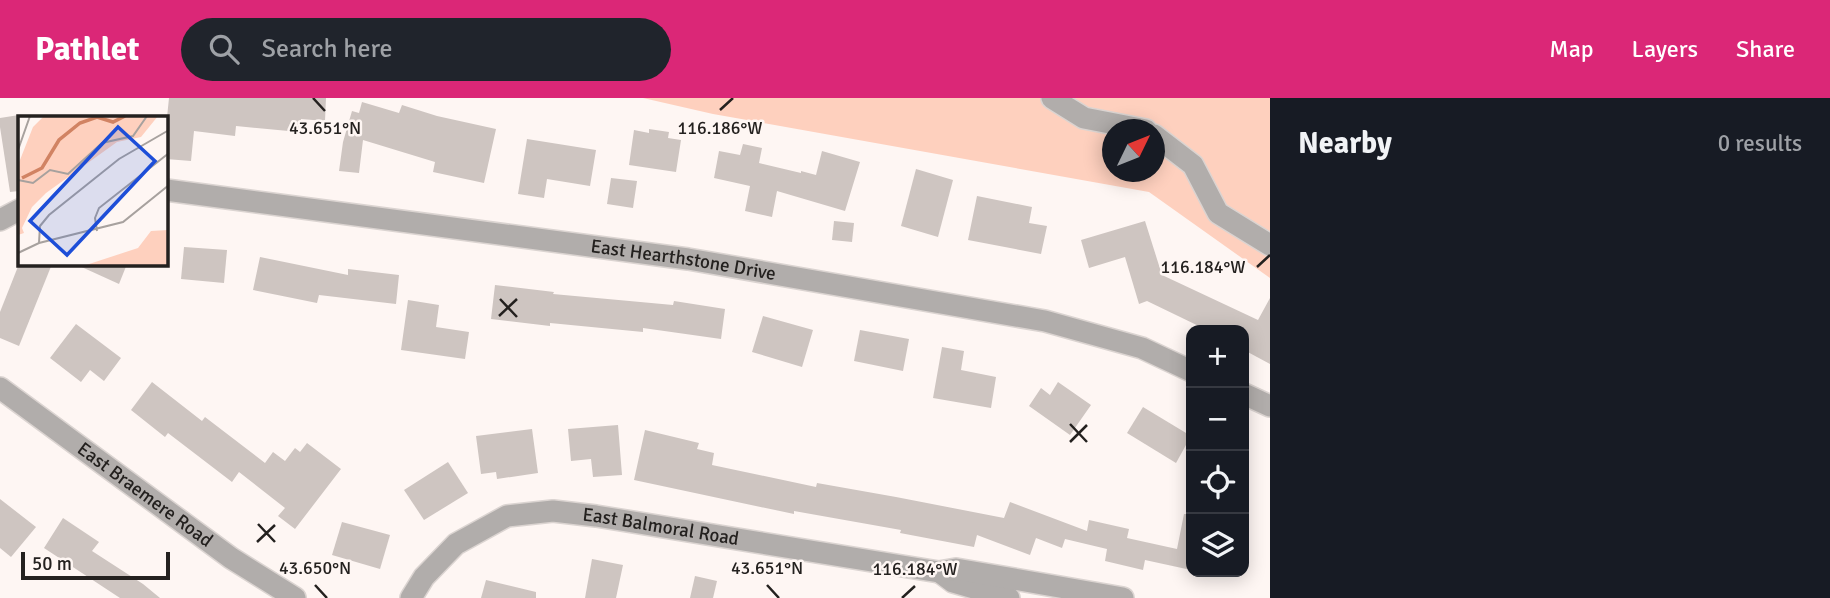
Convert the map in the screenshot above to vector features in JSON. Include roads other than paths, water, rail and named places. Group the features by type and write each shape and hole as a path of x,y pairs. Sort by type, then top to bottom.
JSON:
{"street":[{"path":"1052,98 1084,118 1102,121"},
{"path":"1165,144 1193,166 1218,213 1270,246"},
{"name":"East Hearthstone Drive","path":"168,190 688,259 1045,321 1142,348 1186,368"},
{"path":"0,220 18,211"},
{"name":"East Braemere Road","path":"0,388 231,558 295,598"},
{"path":"1249,396 1270,406"},
{"name":"East Balmoral Road","path":"411,598 424,577 456,544 507,516 553,512 596,516 939,572 956,569 1123,598"},
{"name":"East Balmoral Road","path":"939,572 953,582 1009,598"}]}
